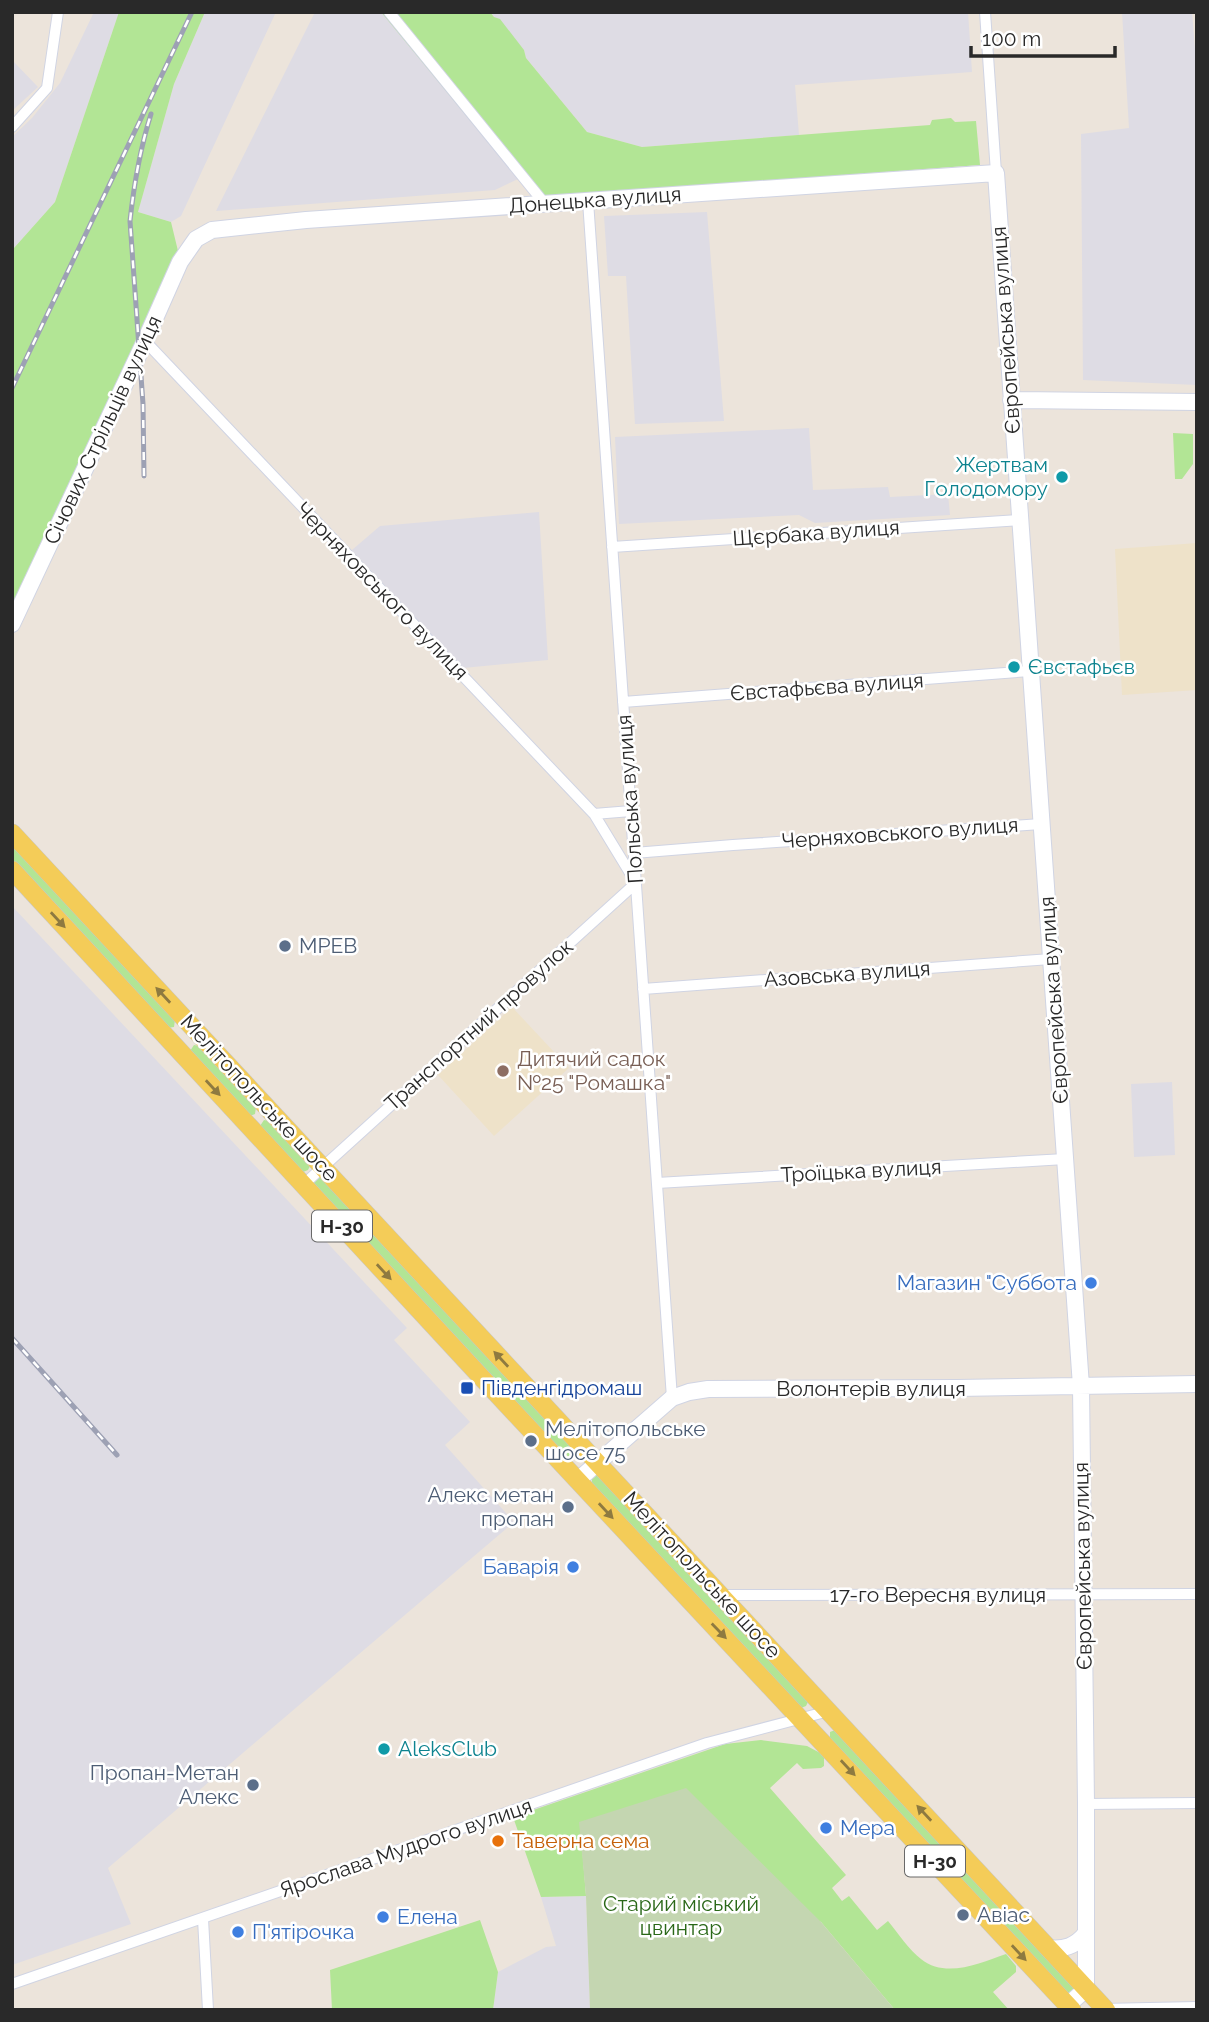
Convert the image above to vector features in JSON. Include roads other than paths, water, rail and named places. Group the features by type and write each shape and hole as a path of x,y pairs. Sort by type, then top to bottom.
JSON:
{"main road":[{"name":"Мелітопольське шосе","path":"12,833 830,1711 1103,2009"},
{"name":"Мелітопольське шосе","path":"12,870 1070,2008"}],"street":[{"path":"12,127 47,88 58,12"},
{"path":"388,12 545,204"},
{"name":"Європейська вулиця","path":"985,12 1081,1386 1086,1989"},
{"name":"Донецька вулиця","path":"196,239 212,230 306,220 996,173"},
{"name":"Польська вулиця","path":"588,201 673,1398"},
{"name":"Січових Стрільців вулиця","path":"12,624 180,261 196,239"},
{"name":"Черняховського вулиця","path":"145,341 594,814 636,883"},
{"path":"1011,401 1197,402"},
{"name":"Щєрбака вулиця","path":"612,547 1020,520"},
{"name":"Євстафьєва вулиця","path":"623,702 1030,671"},
{"path":"594,814 631,811"},
{"name":"Черняховського вулиця","path":"634,853 1041,824"},
{"name":"Транспортний провулок","path":"303,1185 636,883"},
{"name":"Азовська вулиця","path":"643,989 1051,959"},
{"name":"Троїцька вулиця","path":"657,1183 1065,1159"},
{"name":"Волонтерів вулиця","path":"578,1480 673,1398 708,1389 1197,1384"},
{"name":"17-го Вересня вулиця","path":"720,1595 1197,1594"},
{"name":"Ярослава Мудрого вулиця","path":"12,1984 707,1743 830,1711"},
{"path":"1086,1804 1197,1803"},
{"path":"203,1919 208,2010"},
{"path":"1048,1948 1072,1946 1086,1933"},
{"path":"1070,2008 1086,1989"},
{"path":"1103,2009 1197,2007"}],"railway":[{"path":"12,388 192,12"},
{"path":"144,476 143,404 130,221 138,167 151,114"},
{"path":"12,1338 117,1455"}],"place":[{"name":"Жертвам Голодомору","path":"1062,477"},
{"name":"Євстафьєв","path":"1014,667"},
{"name":"МРЕВ","path":"285,946"},
{"name":"Дитячий садок №25 \"Ромашка\"","path":"503,1071"},
{"name":"Магазин \"Суббота","path":"1091,1283"},
{"name":"Південгідромаш","path":"467,1388"},
{"name":"Мелітопольське шосе 75","path":"531,1441"},
{"name":"Алекс метан пропан","path":"568,1507"},
{"name":"Баварія","path":"573,1567"},
{"name":"AleksClub","path":"384,1749"},
{"name":"Пропан-Метан Алекс","path":"253,1785"},
{"name":"Мера","path":"826,1828"},
{"name":"Таверна сема","path":"498,1841"},
{"name":"Авіас","path":"963,1915"},
{"name":"Елена","path":"383,1917"},
{"name":"П'ятірочка","path":"238,1932"}],"park label":[{"name":"Старий міський цвинтар","path":"681,1916"}]}
